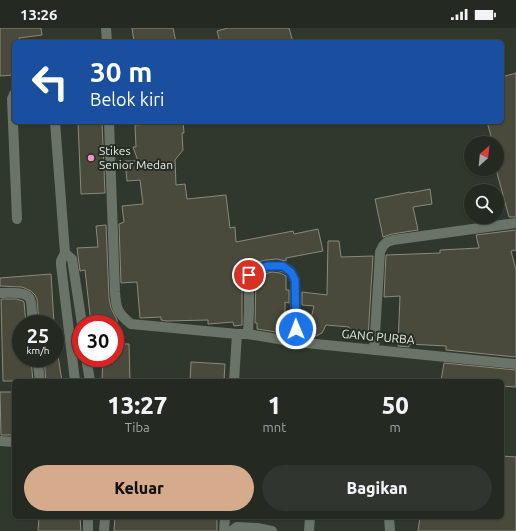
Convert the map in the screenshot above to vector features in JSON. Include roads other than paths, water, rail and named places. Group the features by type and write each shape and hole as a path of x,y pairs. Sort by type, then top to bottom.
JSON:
{"street":[{"path":"106,28 106,40"},
{"path":"13,124 17,219"},
{"path":"56,124 65,252 61,261 61,266 75,379"},
{"name":"GANG PURBA","path":"109,124 115,302 121,316 131,324 248,334 296,342 516,364"},
{"path":"374,350 380,252 382,246 393,240 516,223"},
{"path":"65,252 72,259 81,315"},
{"path":"248,334 248,283 250,272 252,270 268,266 283,266 291,272 295,280 296,342"},
{"path":"0,293 27,295 30,298 32,315"},
{"path":"234,379 237,334"},
{"path":"38,367 40,379"},
{"path":"88,367 90,379"},
{"path":"0,441 12,442"},
{"path":"88,519 88,531"},
{"path":"104,531 105,519"},
{"path":"224,531 225,519"},
{"path":"309,531 310,519"},
{"path":"389,519 390,531"},
{"path":"232,531 237,527 272,531"}],"place":[{"name":"Stikes Senior Medan","path":"91,158"}]}
